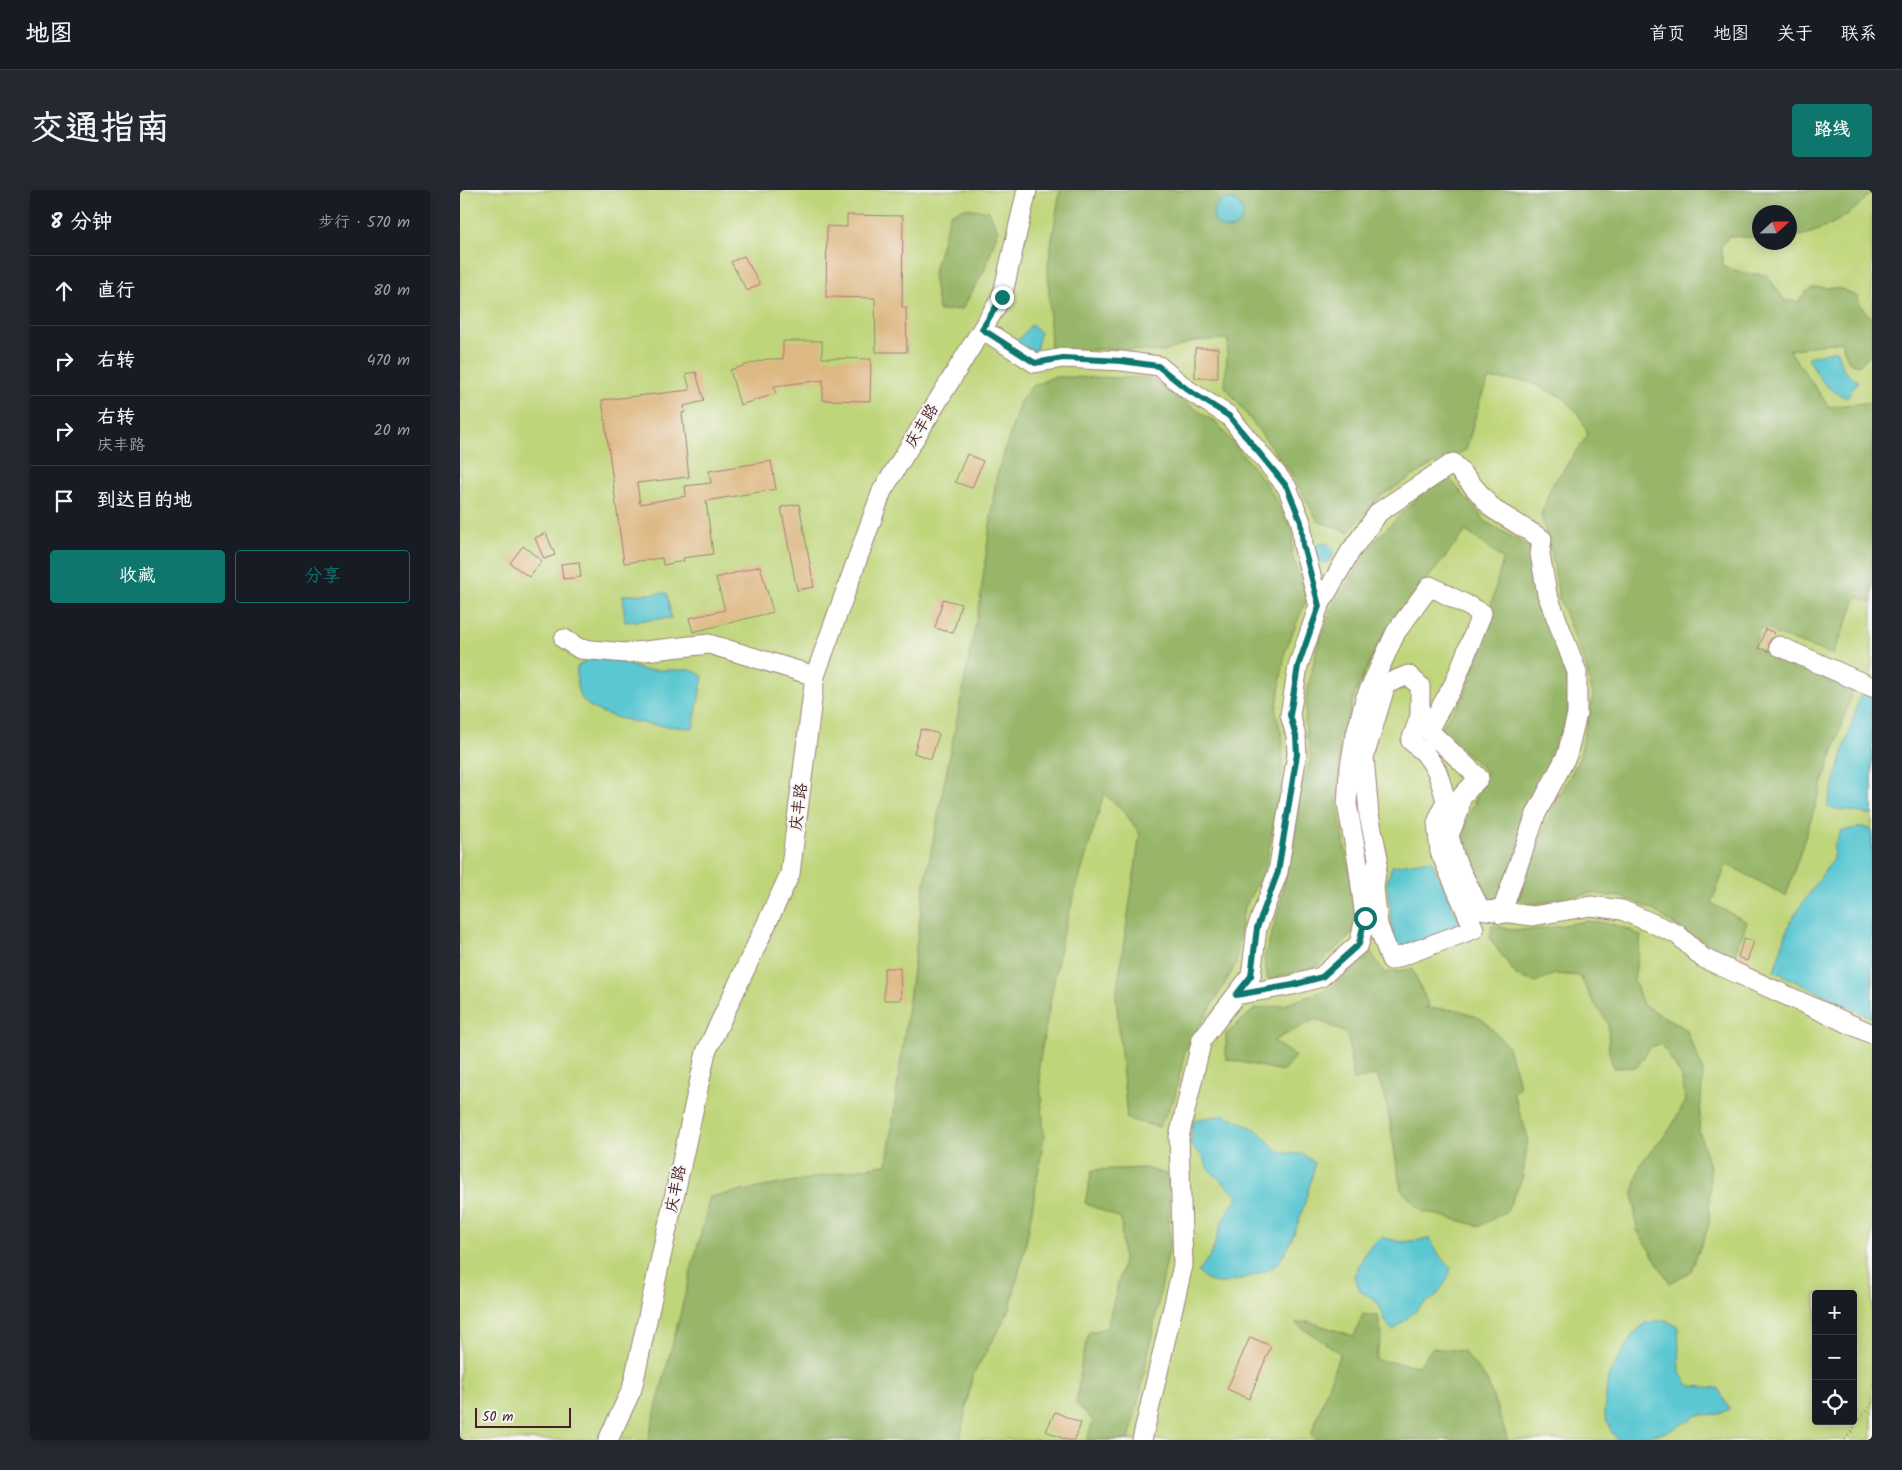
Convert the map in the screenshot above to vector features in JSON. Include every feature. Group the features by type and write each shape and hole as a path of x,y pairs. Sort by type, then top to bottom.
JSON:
{"street":[{"name":"庆丰路","path":"608,1440 632,1389 706,1052 790,874 815,676 882,492 1002,297 1027,190"},
{"path":"982,329 1035,363 1063,358 1122,361 1158,366 1188,390 1229,416 1287,487 1301,522 1303,545 1319,606"},
{"path":"1142,1440 1184,1265 1179,1137 1202,1039 1251,976 1257,928 1278,872 1297,754 1296,736 1290,715 1298,666 1319,606 1350,552 1379,512 1453,463 1493,509 1542,539 1540,554 1547,594 1577,672 1577,714 1567,755 1536,814 1502,914"},
{"path":"1236,995 1293,985 1322,977 1359,944 1365,918 1348,804 1349,772 1354,742 1365,700 1396,632 1430,586 1482,613 1454,684 1428,730 1479,778 1461,797 1459,811 1449,835 1454,859 1480,909 1502,914 1533,916 1591,906 1622,910 1678,934 1703,958 1872,1034"},
{"path":"564,639 580,649 626,653 709,644 815,676"},
{"path":"1779,646 1872,687"},
{"path":"1408,675 1420,686 1420,716 1411,741 1425,753 1437,771 1446,800 1437,823 1440,852 1474,929 1391,960 1378,925 1374,887 1378,858 1369,814 1364,757 1386,684 1408,675"}],"path":[{"path":"1845,1440 1872,1403"}],"green space":[{"path":"460,190 1872,190 1872,1440 460,1440"},
{"path":"1060,190 1872,190 1866,199 1847,215 1824,228 1800,236 1797,236 1797,205 1752,205 1752,238 1729,236 1721,246 1723,267 1745,273 1767,275 1784,300 1798,302 1808,290 1816,287 1842,289 1857,297 1863,309 1872,318 1872,353 1859,365 1849,362 1841,341 1789,350 1829,407 1872,402 1872,603 1857,597 1833,655 1760,628 1753,649 1777,657 1853,690 1786,896 1727,864 1711,903 1747,922 1734,956 1709,948 1653,910 1626,898 1591,893 1556,901 1515,906 1549,816 1579,759 1593,696 1586,667 1559,598 1552,555 1541,515 1551,487 1588,435 1579,414 1563,398 1527,381 1489,379 1479,405 1466,450 1431,465 1379,497 1348,532 1318,521 1291,473 1225,386 1228,339 1194,341 1164,352 1108,349 1051,352 1048,265"},
{"path":"965,208 989,211 998,231 984,271 962,309 939,311 933,275 950,214"},
{"path":"1053,377 1149,378 1218,424 1268,486 1293,530 1292,555 1307,598 1285,651 1276,712 1283,741 1281,788 1265,868 1243,911 1236,964 1185,1051 1174,1099 1159,1127 1127,1119 1116,997 1140,834 1123,810 1104,794 1062,937 1039,1065 1044,1137 1028,1234 1010,1309 972,1377 960,1440 648,1440 710,1197 887,1164 924,887 980,601 996,478 1020,402 1031,387"},
{"path":"1449,478 1486,522 1531,548 1536,595 1565,665 1569,705 1562,746 1496,905 1481,895 1460,845 1466,822 1487,772 1439,729 1462,700 1477,659 1503,559 1466,531 1384,633 1354,696 1340,751 1337,800 1356,910 1352,934 1316,967 1268,980 1264,958 1279,910 1302,787 1311,757 1305,725 1307,693 1318,643 1334,603 1379,536 1425,490"},
{"path":"1587,921 1622,927 1641,936 1634,980 1643,1005 1686,1029 1703,1070 1699,1131 1710,1167 1709,1225 1691,1271 1670,1283 1637,1230 1633,1193 1641,1163 1670,1129 1686,1101 1681,1075 1661,1044 1650,1047 1637,1067 1613,1068 1609,1051 1608,1023 1592,1000 1580,976 1555,974 1535,982 1517,976 1490,939 1492,925 1516,930 1528,930"},
{"path":"1371,952 1384,973 1412,969 1429,1006 1425,1008 1459,1010 1482,1019 1507,1045 1520,1086 1513,1093 1528,1137 1523,1176 1507,1211 1480,1226 1422,1211 1401,1190 1387,1104 1377,1075 1353,1080 1348,1034 1316,1019 1273,1041 1295,1056 1283,1071 1226,1059 1226,1034 1255,1009 1284,1005 1329,989"},
{"path":"1145,1168 1168,1175 1170,1244 1141,1389 1129,1440 1087,1440 1093,1421 1076,1403 1082,1360 1089,1332 1107,1328 1123,1264 1121,1219 1085,1203 1092,1170"},
{"path":"1363,1314 1378,1316 1382,1335 1375,1360 1419,1366 1432,1348 1463,1351 1487,1380 1508,1440 1321,1440 1311,1435 1340,1353 1295,1323 1309,1322 1354,1336"}],"water":[{"path":"1228,199 1234,200 1242,208 1242,220 1234,228 1228,229 1222,228 1214,220 1213,214 1214,208 1222,200"},
{"path":"1032,324 1040,333 1036,351 1014,345"},
{"path":"1836,350 1844,371 1858,381 1847,398 1832,390 1823,382 1808,357"},
{"path":"1323,543 1330,546 1333,553 1330,560 1323,563 1316,560 1313,553 1316,546"},
{"path":"667,593 671,618 625,622 623,595"},
{"path":"588,659 612,659 643,670 691,670 703,676 693,728 632,721 600,712 588,705 579,693 577,667"},
{"path":"1861,693 1872,697 1872,815 1827,807"},
{"path":"1863,827 1872,830 1872,1018 1774,971 1790,922 1833,859 1834,846 1841,831"},
{"path":"1431,860 1461,925 1395,950 1387,883 1392,866"},
{"path":"1225,1115 1257,1130 1276,1149 1285,1153 1302,1154 1315,1163 1300,1218 1294,1234 1280,1259 1273,1267 1260,1273 1231,1282 1216,1283 1198,1272 1212,1253 1222,1222 1238,1196 1208,1169 1203,1157 1190,1145 1193,1120"},
{"path":"1381,1237 1401,1242 1430,1239 1439,1255 1451,1268 1447,1280 1435,1297 1422,1305 1393,1331 1384,1319 1379,1305 1361,1292 1354,1276 1367,1250"},
{"path":"1666,1320 1678,1327 1680,1373 1690,1386 1718,1388 1729,1409 1720,1414 1698,1415 1672,1430 1659,1434 1618,1440 1611,1431 1604,1413 1608,1377 1633,1334 1647,1322"}],"building":[{"path":"847,215 903,216 902,307 906,307 907,352 876,352 875,298 826,297 827,226 847,227"},
{"path":"744,256 760,284 747,291 731,262"},
{"path":"783,341 822,341 822,358 871,359 870,401 823,400 823,380 774,386 776,394 740,405 730,370 766,359 783,359"},
{"path":"1195,348 1218,348 1218,378 1195,378"},
{"path":"696,372 704,401 684,406 685,412 682,413 689,477 637,483 640,504 686,496 685,486 711,483 709,471 771,461 776,489 706,501 713,554 683,558 684,561 663,565 662,558 624,563 602,400 690,390 686,374"},
{"path":"967,454 983,461 972,488 955,482"},
{"path":"799,504 814,587 797,590 781,507"},
{"path":"546,533 555,555 544,559 535,538"},
{"path":"523,546 542,561 529,577 510,563"},
{"path":"579,562 581,577 563,579 561,564"},
{"path":"760,566 773,612 693,632 689,618 725,610 716,578"},
{"path":"943,599 961,604 953,633 935,628"},
{"path":"1765,629 1775,633 1769,642 1769,651 1759,648"},
{"path":"921,729 939,734 931,759 914,753"},
{"path":"1744,938 1754,941 1747,961 1738,957"},
{"path":"884,968 900,968 901,1000 884,1000"},
{"path":"1250,1337 1271,1346 1249,1399 1227,1389"},
{"path":"1055,1412 1081,1423 1074,1440 1067,1440 1046,1431"}],"route":[{"path":"1002,297 982,329 1035,363 1063,358 1122,361 1158,366 1188,390 1229,416 1287,487 1301,522 1303,545 1313,576 1319,606 1298,666 1290,715 1296,736 1297,754 1278,872 1257,928 1251,976 1236,995 1293,985 1322,977 1359,944 1365,918"}]}
